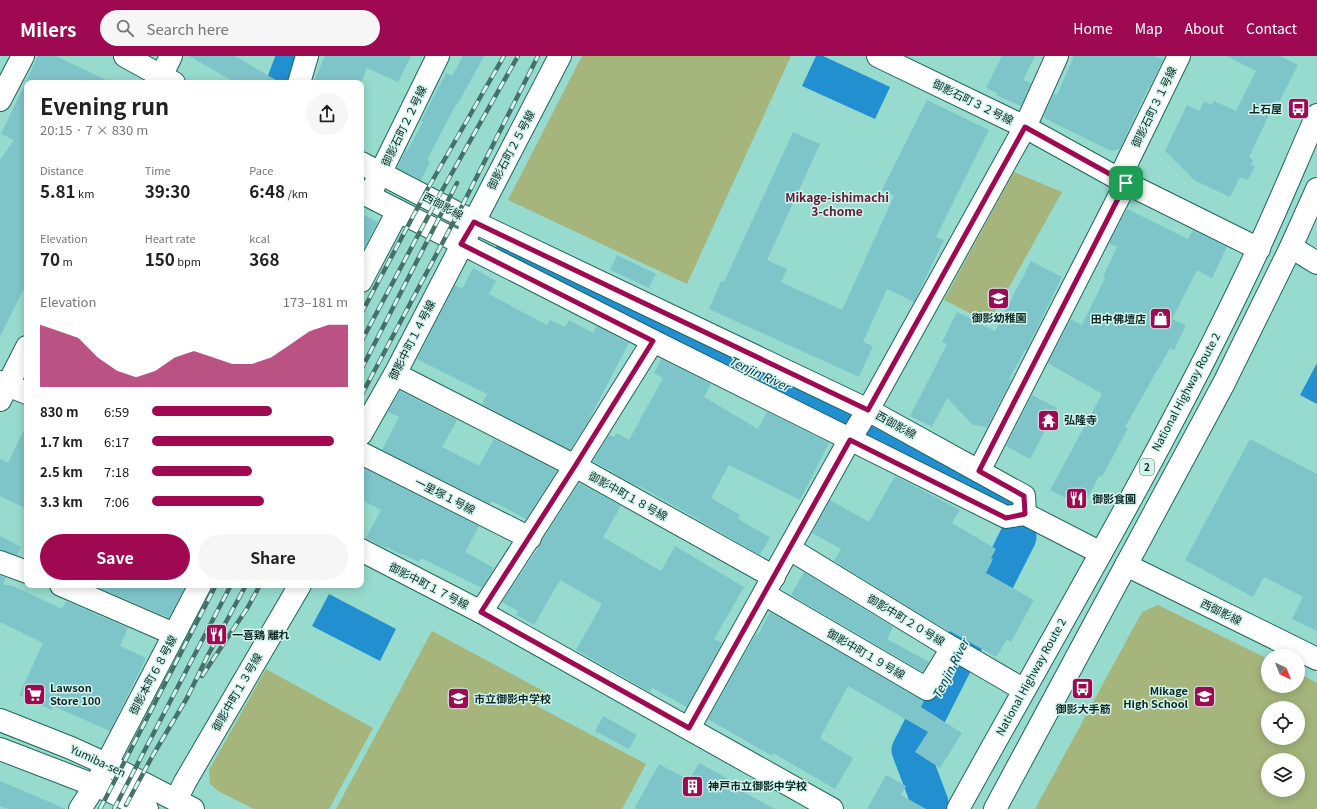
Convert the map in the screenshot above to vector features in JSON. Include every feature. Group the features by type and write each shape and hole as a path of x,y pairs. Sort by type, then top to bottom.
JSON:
{"main road":[{"path":"0,100 23,56"},
{"path":"124,56 162,80"},
{"path":"164,80 171,56"},
{"path":"300,80 307,56"},
{"name":"御影石町２２号線","path":"365,194 381,173 438,56"},
{"name":"御影石町２５号線","path":"461,244 474,222 560,56"},
{"name":"御影石町３２号線","path":"878,56 1025,127 1122,181 1258,249"},
{"path":"689,728 1025,127 1057,56"},
{"name":"御影石町３１号線","path":"979,471 1122,181 1179,56"},
{"name":"National Highway Route 2","path":"958,809 1100,553 1199,370 1258,249 1317,115"},
{"name":"西御影線","path":"364,164 860,423 1006,518 1025,514 1024,496 979,471 860,423 653,341 365,194"},
{"path":"995,809 1224,383 1291,247 1317,189"},
{"path":"364,275 398,212"},
{"name":"御影中町１４号線","path":"364,429 395,374 461,244"},
{"path":"1291,247 1317,263"},
{"path":"481,612 530,538 653,341"},
{"path":"9,390 24,354"},
{"name":"御影中町１８号線","path":"395,374 575,466 769,586"},
{"name":"一里塚１号線","path":"364,455 530,538"},
{"path":"1025,514 1100,553"},
{"name":"御影中町２０号線","path":"790,549 1024,690"},
{"name":"御影中町１７号線","path":"364,552 481,612 832,809"},
{"path":"0,562 24,571"},
{"name":"西御影線","path":"1126,565 1317,659"},
{"name":"御影中町１９号線","path":"769,586 927,689 957,651"},
{"path":"72,588 174,634"},
{"name":"御影本町６８号線","path":"80,809 95,786 198,588"},
{"name":"御影中町１３号線","path":"182,806 185,782 298,588"},
{"name":"Yumiba-sen","path":"0,720 71,748 106,764 182,806"},
{"name":"Yumiba-sen","path":"0,750 95,786 147,809"}],"green space":[{"path":"582,56 791,56 687,284 508,200"},
{"path":"1014,172 1062,192 989,323 944,300"},
{"name":"Mikage High School","path":"1158,605 1261,656 1261,693 1305,693 1305,677 1317,683 1317,809 1035,809 1142,612"},
{"path":"432,631 545,692 537,706 646,764 622,809 336,809"},
{"path":"266,669 373,728 329,809 254,809 218,791 210,784 209,770"}],"water":[{"path":"816,56 823,56 890,87 875,119 802,86"},
{"path":"1317,363 1317,404 1300,395"},
{"path":"329,594 396,629 380,661 312,626"}],"building":[{"path":"38,56 56,56 106,80 27,80"},
{"path":"189,56 235,56 276,80 231,80"},
{"path":"325,56 411,56 398,82 367,68 362,80 314,80"},
{"path":"463,56 484,56 457,105 456,104 427,160 430,162 421,180 397,168 423,122 421,121 446,73 452,76"},
{"path":"1002,56 1035,56 1023,80 1031,83 1021,106 996,95 997,93 986,88"},
{"path":"1074,56 1155,56 1163,60 1149,89 1148,88 1120,149 1111,151 1044,118 1054,94 1057,95"},
{"path":"1227,56 1280,56 1298,65 1279,102 1276,100 1249,157 1253,160 1251,165 1255,166 1248,180 1240,177 1230,197 1194,180 1165,151 1187,105 1199,111 1204,101 1212,105 1214,101 1236,111 1256,71"},
{"path":"24,86 24,290 0,337 0,160 14,140 1,134"},
{"path":"927,100 989,130 936,237 944,240 914,302 887,289 863,342 873,346 859,377 709,309 721,281 724,282 793,132 820,144 767,260 787,269 781,282 842,310 894,196 882,190"},
{"path":"1127,209 1188,239 1193,230 1227,247 1212,278 1197,270 1172,319 1186,325 1174,350 1170,348 1125,427 1128,428 1102,477 1099,476 1083,507 1050,490 1102,394 1048,363 1071,319 1082,325 1105,278 1103,277 1117,247 1109,243"},
{"path":"364,215 378,222 364,248"},
{"path":"617,255 656,274 649,288 610,270"},
{"path":"1031,261 1062,277 1026,351 1025,350 1009,379 1011,380 987,427 973,425 947,398 932,427 910,416 947,344 942,342 957,312 995,331"},
{"path":"473,268 496,281 489,294 547,325 550,320 565,327 569,320 593,333 597,326 629,343 587,423 570,450 482,404 487,394 417,359 455,285 462,289"},
{"path":"661,359 711,384 704,397 758,429 767,412 829,443 800,500 729,465 711,498 740,515 738,519 770,537 760,555 593,461 609,435 614,437 617,433 629,440 663,378 654,373"},
{"path":"400,391 457,420 442,447 479,466 494,439 557,471 526,519 492,501 490,504 382,450 399,417 388,412"},
{"path":"1032,395 1057,408 1030,459 1006,446"},
{"path":"24,429 24,508 0,496 0,459 8,463"},
{"path":"1250,439 1317,474 1317,631 1292,619 1303,597 1264,577 1253,597 1185,560"},
{"path":"364,468 479,526 465,552 494,568 482,588 421,558 419,562 366,538 381,510 364,502"},
{"path":"895,476 960,510 952,523 996,549 986,573 1034,600 1011,642 1007,639 996,657 930,620 834,561 841,549 812,533 830,500 869,522"},
{"path":"579,483 621,506 603,537 661,571 675,546 744,587 714,639 722,643 687,707 652,688 650,692 576,650 602,604 560,580 534,625 516,615 518,611 502,602 541,544"},
{"path":"0,536 21,547 17,555 0,550"},
{"path":"804,572 893,627 887,639 929,662 923,672 791,595"},
{"path":"0,575 6,578 3,585 11,585 62,609 66,601 128,628 120,646 146,658 110,731 53,706 52,710 19,695 43,643 0,622"},
{"path":"99,588 184,588 169,618"},
{"path":"770,612 924,701 921,707 962,733 940,768 915,752 928,732 848,686 820,738 853,758 835,789 773,753 772,756 708,719"},
{"path":"603,716 637,735 629,749 595,731"},
{"name":"神戸市立御影中学校","path":"699,763 738,784 736,788 775,809 634,809 659,764 689,780"},
{"path":"886,775 906,786 901,795 926,809 867,809"},
{"path":"0,781 66,809 8,809 0,806"}],"waterway":[{"name":"Tenjin River","path":"286,80 295,56"},
{"name":"Tenjin River","path":"511,258 869,425 1010,503"},
{"name":"Tenjin River","path":"930,803 910,750 1018,537"}],"railway":[{"path":"364,308 427,190 504,56"},
{"path":"364,336 439,196 518,56"},
{"path":"364,390 461,208 538,56"},
{"path":"364,364 457,183"},
{"path":"100,809 214,588"},
{"path":"114,809 229,588"},
{"path":"126,805 153,755 187,698 208,655 244,588"},
{"path":"202,676 248,607 258,588"}],"place":[{"name":"上石屋","path":"1298,109"},
{"name":"御影幼稚園","path":"999,298"},
{"name":"田中佛壇店","path":"1161,319"},
{"name":"弘隆寺","path":"1048,420"},
{"name":"御影食園","path":"1076,499"},
{"name":"一喜鶏 離れ","path":"216,635"},
{"name":"御影大手筋","path":"1083,689"},
{"name":"Lawson Store 100","path":"34,694"},
{"name":"Mikage High School","path":"1204,697"},
{"name":"市立御影中学校","path":"459,699"},
{"name":"神戸市立御影中学校","path":"692,786"}],"district":[{"name":"Mikage-ishimachi 3-chome","path":"837,205"}],"route":[{"path":"1025,127 1126,183 979,471 1024,496 1025,514 1006,518 850,440 689,728 481,612 530,538 653,341 461,244 474,222 868,410 1025,127"}]}
